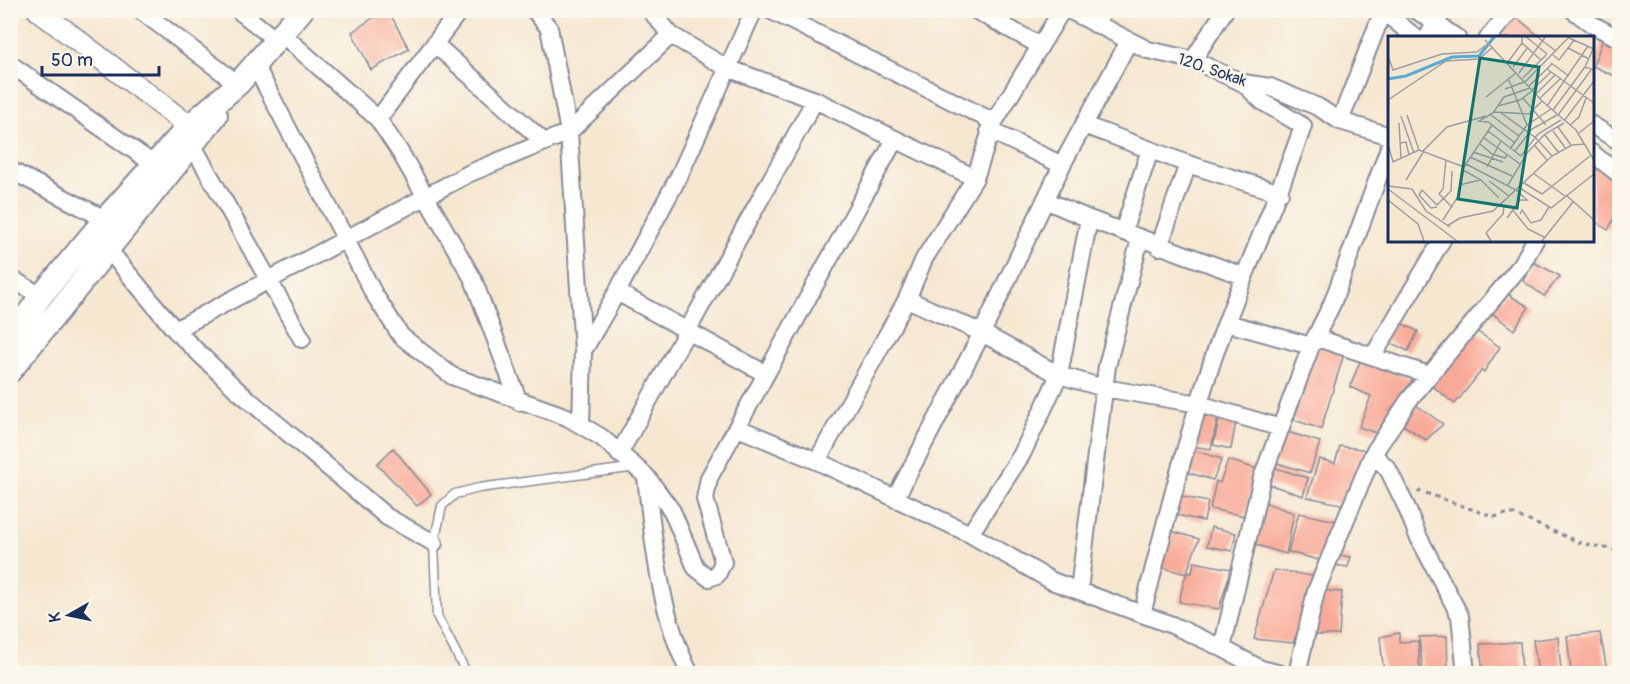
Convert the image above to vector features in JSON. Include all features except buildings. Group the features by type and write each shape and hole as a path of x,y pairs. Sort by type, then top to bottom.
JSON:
{"main road":[{"path":"10,339 41,296 105,219 155,165 191,136 213,122 231,90 302,10"},
{"path":"10,371 191,136"}],"street":[{"path":"38,10 191,136 267,279 302,339"},
{"path":"140,10 231,90"},
{"path":"238,10 279,37 378,119 426,195 473,279 519,402"},
{"path":"378,119 436,45 460,10"},
{"path":"534,10 549,28 569,132 583,351 581,425"},
{"path":"650,10 671,35 727,68 815,100 894,141 975,178"},
{"path":"583,351 679,176 754,10"},
{"path":"770,10 1062,165"},
{"path":"975,10 1040,45"},
{"path":"817,461 907,299 924,259 975,178 992,126 1062,10"},
{"name":"120. Sokak","path":"1069,10 1100,17 1129,41 1148,50 1192,60 1243,83 1270,87 1318,107 1340,121 1388,135"},
{"path":"1192,60 1225,10"},
{"path":"1416,10 1454,36"},
{"path":"1490,36 1511,10"},
{"path":"1573,10 1593,25 1620,39"},
{"path":"1340,121 1382,11 1413,36"},
{"path":"175,330 470,172 569,132 671,35"},
{"path":"895,499 982,333 1062,165 1129,41"},
{"path":"436,45 543,141"},
{"path":"254,63 344,238 401,336 452,376 519,402 567,417 601,437 641,472 672,511 696,568 709,578 717,575 723,562 705,499 709,478 894,141"},
{"path":"10,64 155,165"},
{"path":"1142,614 1199,404 1243,276 1280,194 1303,126 1263,102 1243,83"},
{"path":"619,454 815,100"},
{"path":"1084,124 1188,164 1280,194"},
{"path":"1594,126 1620,142"},
{"path":"1123,232 1150,150"},
{"path":"1222,648 1262,478 1314,342 1332,304 1388,150"},
{"path":"1594,154 1620,175"},
{"path":"1159,247 1188,164"},
{"path":"10,170 105,219"},
{"path":"1045,200 1159,247 1243,276"},
{"path":"970,534 1022,454 1059,375 1089,219"},
{"path":"1079,590 1107,366 1140,239"},
{"path":"1373,356 1441,242"},
{"path":"1297,674 1316,591 1373,454 1429,375 1515,273 1534,242"},
{"path":"107,248 175,330 236,389 387,517 434,543"},
{"path":"10,278 41,296"},
{"path":"617,292 766,374"},
{"path":"907,299 982,333 1059,375 1104,388 1199,404 1281,428"},
{"path":"1227,323 1373,356 1429,375"},
{"path":"738,428 817,461 970,534 1052,581 1142,614 1222,648 1260,671 1281,674"},
{"path":"1373,454 1388,469 1418,536 1460,616 1466,674"},
{"path":"641,472 666,613 690,674"}],"lane":[{"path":"467,674 437,616 434,543 442,506 455,494 641,472"}],"path":[{"path":"1406,506 1420,491 1494,517 1510,513 1581,543 1620,551"}]}
